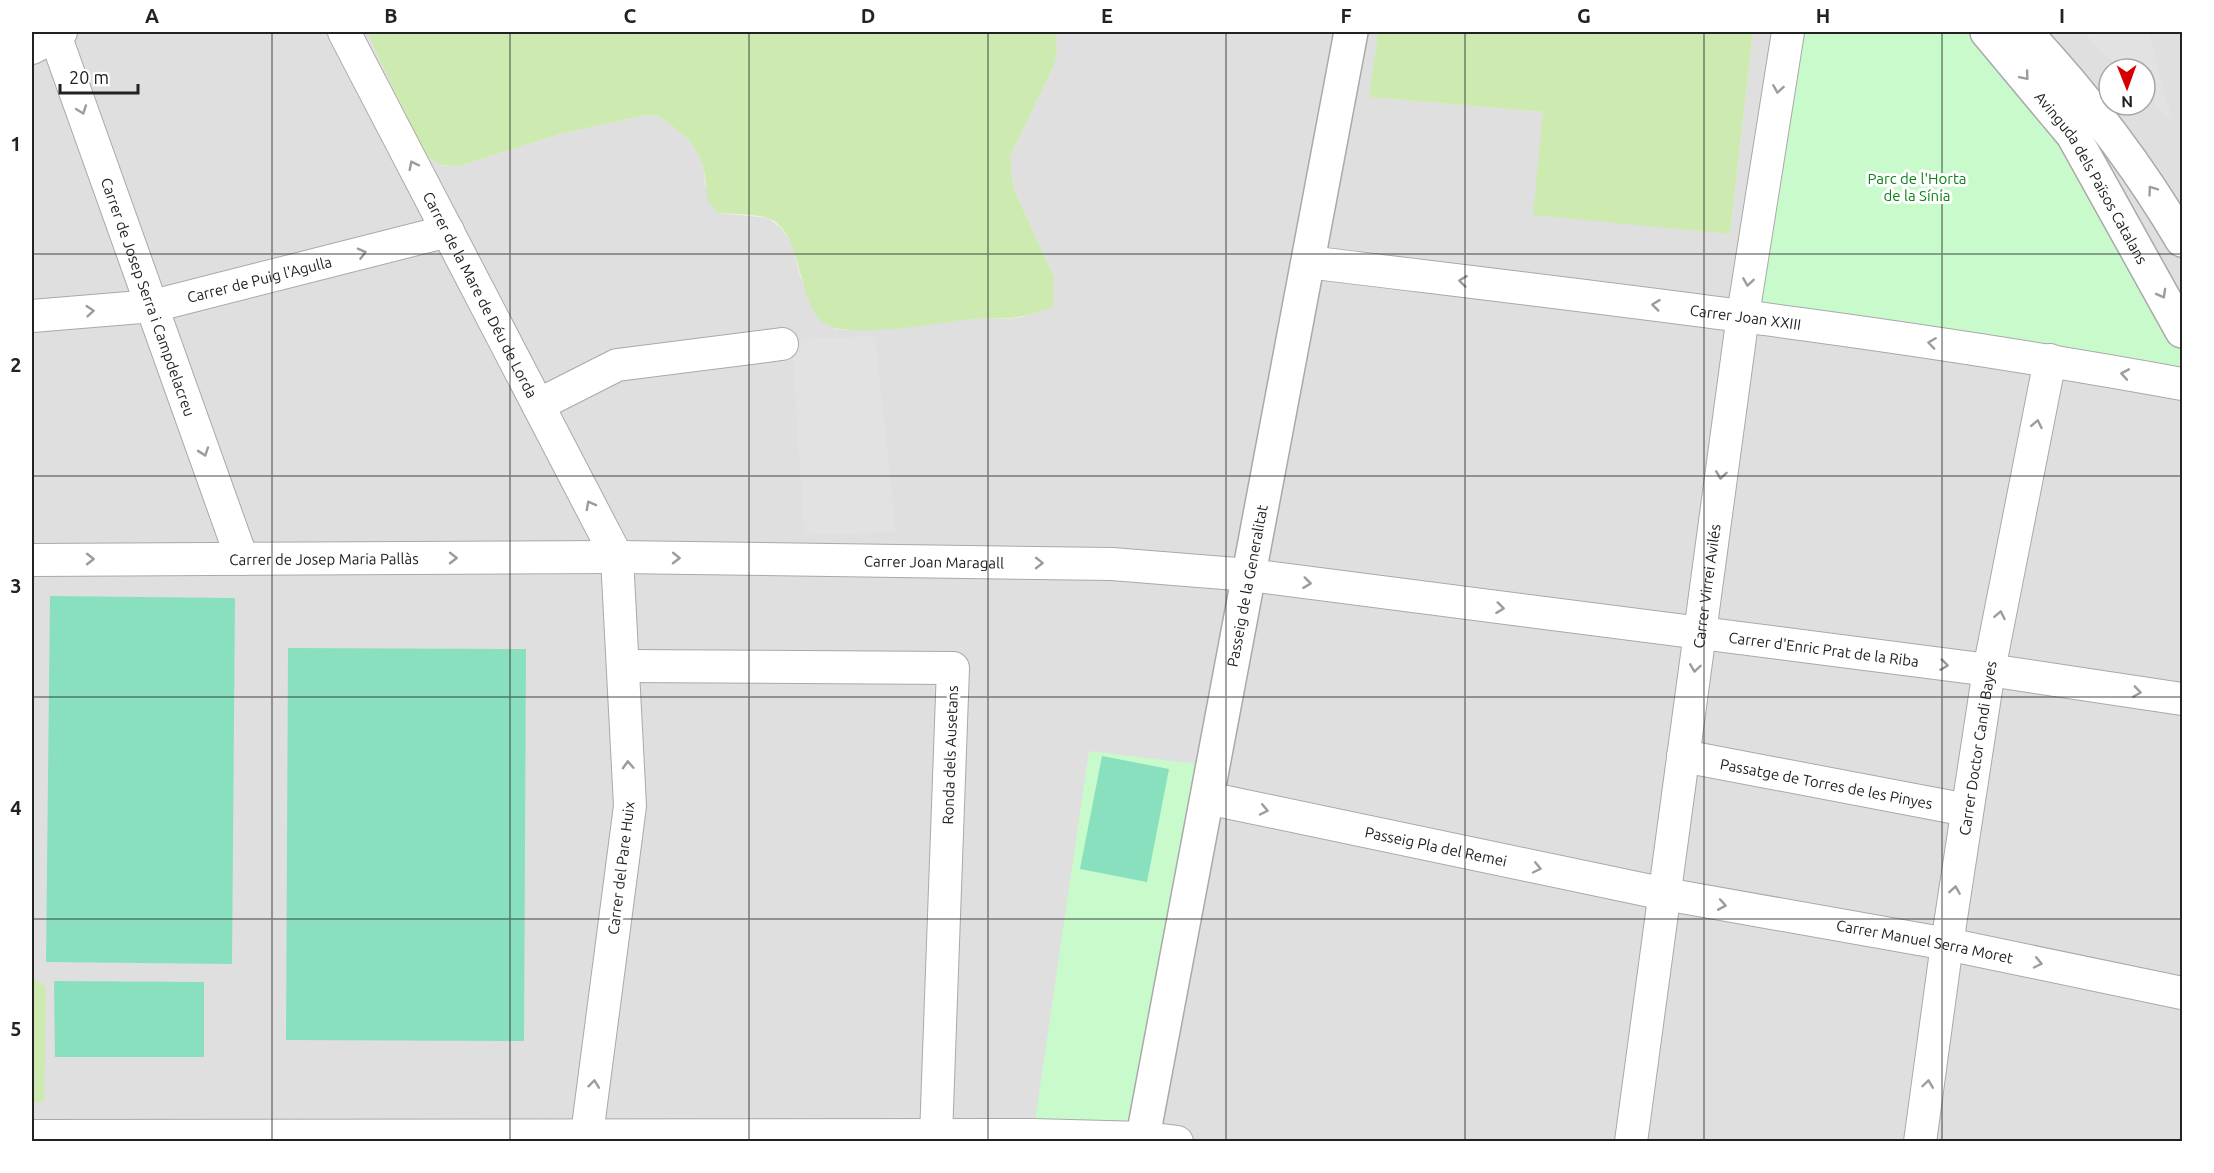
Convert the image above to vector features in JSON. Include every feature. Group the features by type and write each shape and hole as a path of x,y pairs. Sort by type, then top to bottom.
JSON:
{"street":[{"name":"Carrer de la Mare de Déu de Lorda","path":"344,32 617,557"},
{"name":"Passeig de la Generalitat","path":"1143,1140 1352,32"},
{"name":"Carrer Virrei Avilés","path":"1631,1142 1743,315 1788,32"},
{"name":"Avinguda dels Països Catalans","path":"1987,32 2073,135 2182,331"},
{"path":"2025,32 2074,87 2157,197 2182,240"},
{"name":"Carrer de Josep Serra i Campdelacreu","path":"49,38 153,306 242,559"},
{"name":"Carrer de Puig l'Agulla","path":"32,316 153,306 448,231"},
{"name":"Carrer Joan XXIII","path":"1308,262 1743,315 2050,360 2182,384"},
{"path":"538,405 617,365 782,344"},
{"name":"Carrer Doctor Candi Bayes","path":"1920,1142 1947,944 1989,670 2050,360"},
{"name":"Carrer Joan Maragall","path":"617,557 1112,564 1249,575"},
{"name":"Carrer de Josep Maria Pallàs","path":"32,560 617,557"},
{"name":"Carrer del Pare Huix","path":"587,1138 630,806 617,557"},
{"name":"Carrer d'Enric Prat de la Riba","path":"1249,575 1989,670 2182,699"},
{"name":"Ronda dels Ausetans","path":"623,666 953,668 936,1136"},
{"name":"Passatge de Torres de les Pinyes","path":"1683,756 1967,810"},
{"name":"Passeig Pla del Remei","path":"1207,798 1665,894"},
{"name":"Carrer Manuel Serra Moret","path":"1665,894 1947,944 2182,993"},
{"path":"32,1136 108,1139 1033,1135 1177,1142"}],"shaded area":[{"path":"32,32 368,32 421,148 445,166 460,166 560,134 646,115 661,117 689,140 698,154 704,169 705,185 718,213 768,218 781,228 792,244 800,276 813,309 836,329 851,330 890,329 973,319 1006,319 1022,317 1053,307 1054,277 1013,187 1010,156 1053,68 1057,53 1056,32 1378,32 1370,97 1543,112 1730,234 1753,32 2182,32 2182,1141 32,1141"},
{"path":"2083,32 2148,32 2155,57 2108,57"},
{"path":"2157,65 2173,123 2157,106"},
{"path":"875,336 896,532 804,535 792,340"}],"green space":[{"path":"368,32 1056,32 1057,53 1053,68 1010,156 1013,187 1054,277 1053,307 1017,317 973,319 893,329 849,330 832,327 821,321 813,310 793,249 779,225 763,217 718,213 708,201 704,169 698,154 689,140 661,117 646,115 560,134 460,166 442,165 429,158 421,148"},
{"path":"1378,32 1753,32 1730,234 1533,215 1543,112 1369,97"},
{"name":"Parc de l'Horta de la Sínia","path":"1788,32 1987,32 2182,331 2182,384 1743,315"},
{"path":"50,596 235,598 232,964 46,962"},
{"path":"288,648 526,649 524,1041 286,1040"},
{"path":"1089,751 1213,766 1143,1138 1033,1135"},
{"path":"1102,756 1169,769 1147,882 1080,869"},
{"path":"32,977 46,987 44,1102 32,1102"},
{"path":"54,981 204,982 204,1057 55,1057"}]}
